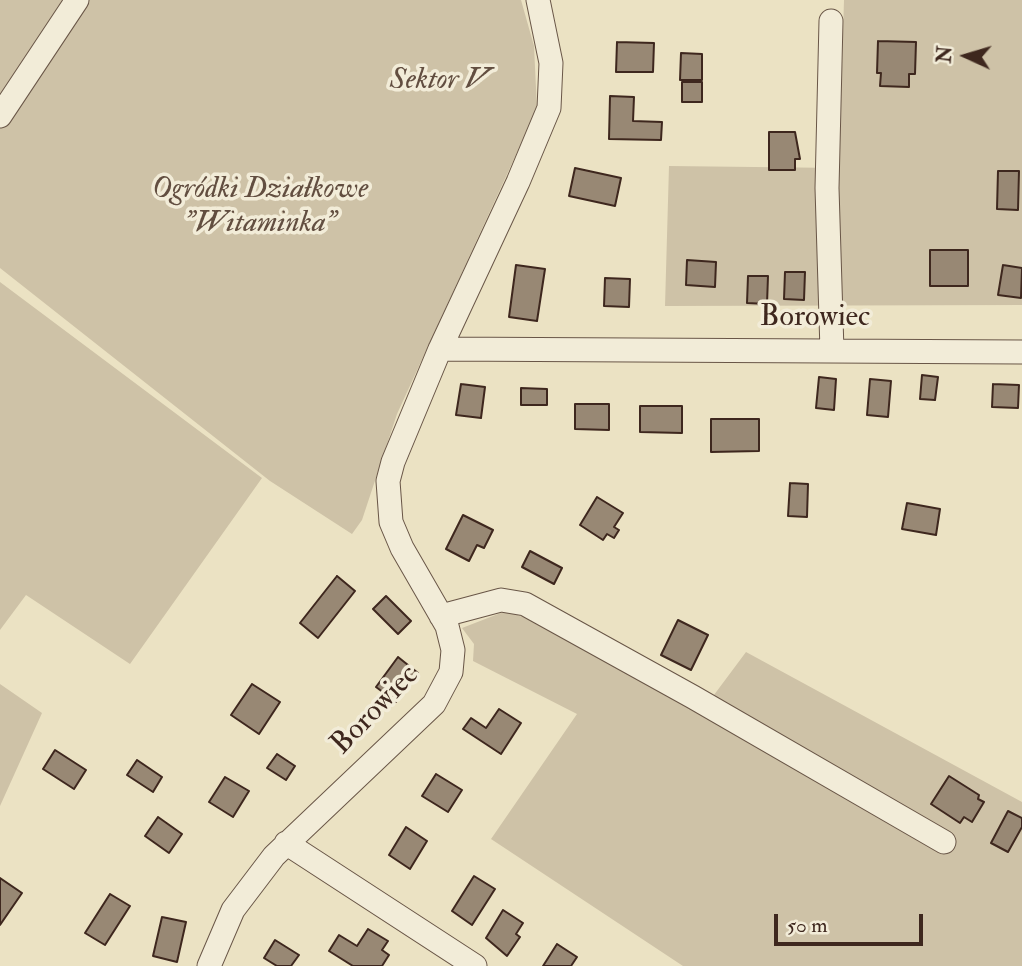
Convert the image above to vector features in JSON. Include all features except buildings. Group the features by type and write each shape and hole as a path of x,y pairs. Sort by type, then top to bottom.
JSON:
{"street":[{"path":"0,116 76,0"},
{"name":"Borowiec","path":"209,966 233,910 286,843 439,697 448,681 453,661 451,636 396,536 387,497 393,462 440,349 524,170 549,108 551,63 538,0"},
{"path":"831,21 827,188 832,351"},
{"name":"Borowiec","path":"440,349 1022,352"},
{"path":"441,616 501,600 525,604 693,697 944,842"},
{"path":"286,843 475,966"}],"green space":[{"name":"Ogródki Działkowe \"Witaminka\"","path":"0,0 521,0 534,46 537,109 397,414 362,520 352,534 270,481 0,268"},
{"path":"844,0 1022,0 1022,305 665,306 669,166 839,168"},
{"path":"0,282 262,478 130,664 26,595 0,630"},
{"path":"506,611 543,624 705,707 746,652 1022,802 1022,966 683,966 491,839 577,714 473,661 474,644 462,628"},
{"path":"0,684 42,713 0,806"}],"park label":[{"name":"Sektor V","path":"440,82"}]}
